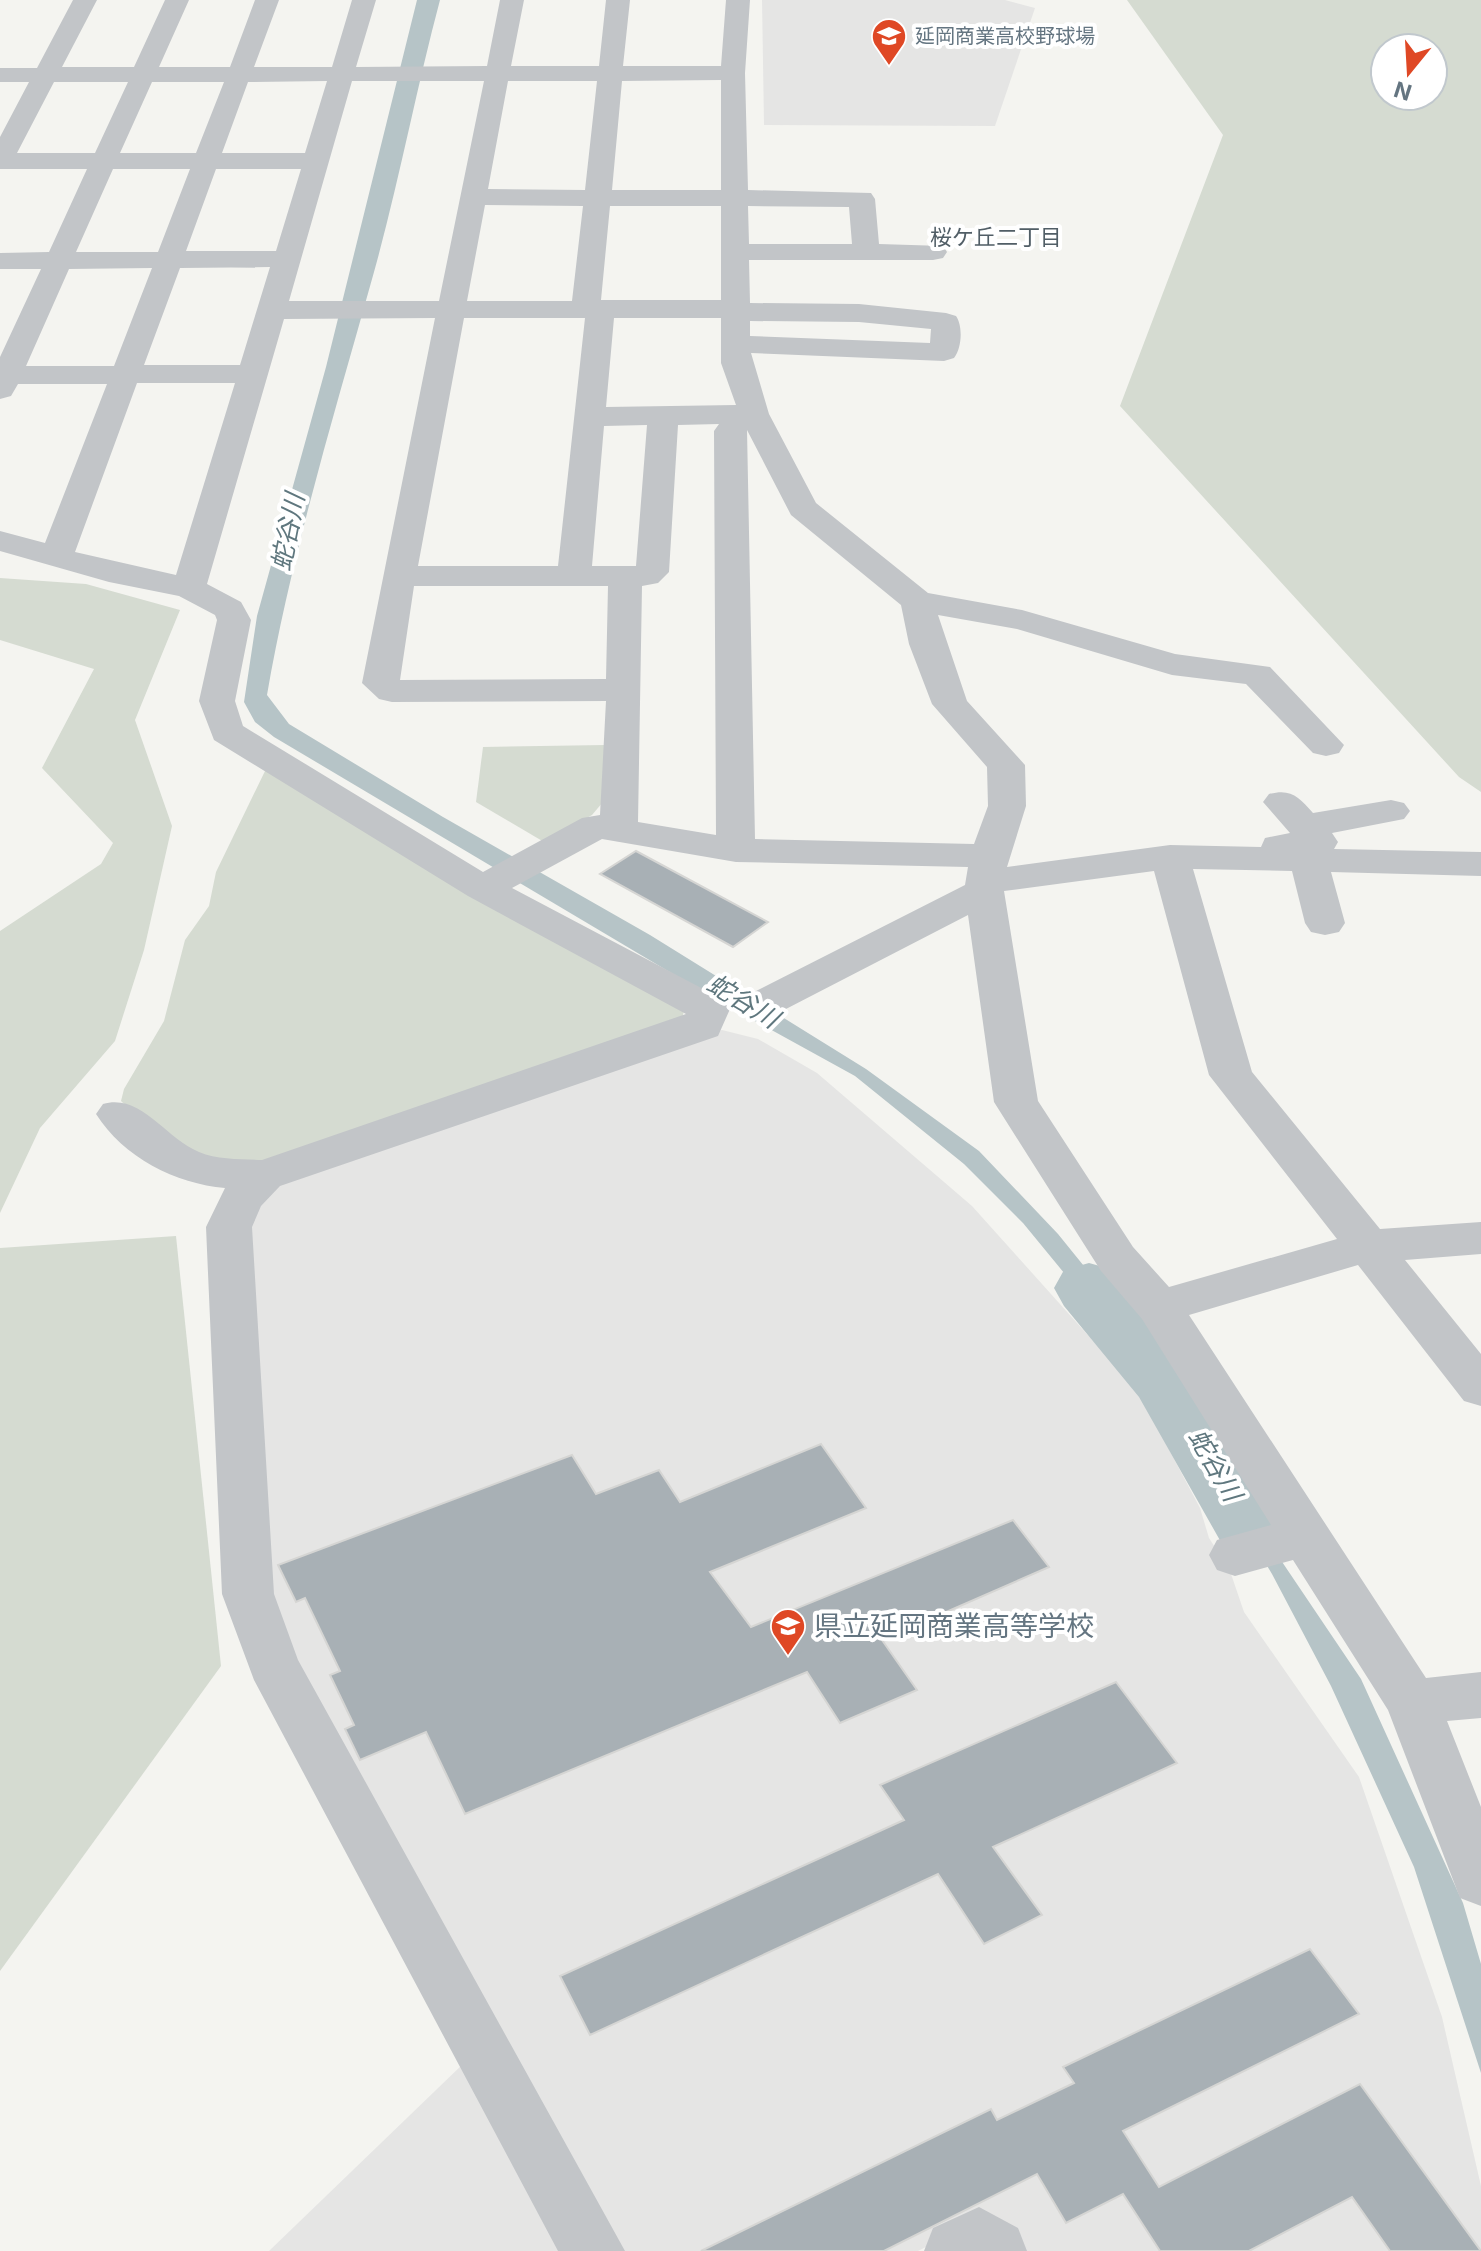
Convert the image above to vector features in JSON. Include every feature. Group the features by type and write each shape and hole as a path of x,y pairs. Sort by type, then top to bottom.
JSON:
{"street":[{"path":"85,0 44,75 9,125 0,161 316,161"},
{"path":"177,0 2,380 126,374 254,374"},
{"path":"57,556 267,0"},
{"path":"189,588 364,0"},
{"path":"512,0 380,683 392,691 624,690"},
{"path":"574,577 591,417 598,197 618,0"},
{"path":"738,0 733,73 736,363 754,414 802,508 917,601 1022,620 1172,664 1257,675 1326,745"},
{"path":"0,75 733,73"},
{"path":"473,197 862,199 866,252"},
{"path":"737,252 933,252"},
{"path":"0,261 285,259"},
{"path":"272,310 736,310 859,313 946,322 944,352 738,344"},
{"path":"591,417 754,414"},
{"path":"736,850 730,431 738,421 754,414"},
{"path":"399,576 646,576 652,572 663,417"},
{"path":"0,541 121,575 189,588 229,609 234,620 217,701 227,732 489,886 709,1009 703,1026 264,1175 226,1175 189,1167 150,1145 118,1114"},
{"path":"619,830 625,577"},
{"path":"917,601 927,644 950,704 1006,765 1007,806 986,876 1016,1102 1117,1259 1159,1307 1412,1702 1481,1880"},
{"path":"489,886 596,826 736,850 986,876 1179,856 1391,811"},
{"path":"1298,829 1481,864"},
{"path":"1298,829 1325,923"},
{"path":"1179,856 1231,1075 1479,1383"},
{"path":"769,1001 986,876"},
{"path":"264,1175 242,1198 229,1227 248,1594 273,1664 593,2251"},
{"path":"1159,1307 1368,1246 1481,1238"},
{"path":"1240,1553 1304,1536"},
{"path":"1412,1702 1481,1695"},
{"path":"956,2251 979,2239 995,2251"}],"shaded area":[{"name":"延岡商業高校野球場","path":"762,0 1005,0 1035,8 995,126 764,125"},
{"path":"1127,0 1481,0 1481,792 1459,777 1120,406 1223,135"},
{"path":"0,578 86,584 180,610 135,720 172,826 144,950 115,1041 40,1128 0,1213 0,931 101,864 113,843 42,768 94,669 0,640"},
{"path":"605,745 603,802 592,815 544,842 476,802 483,747"},
{"path":"266,769 684,1011 680,1026 253,1169 213,1162 165,1139 121,1101 124,1089 164,1021 185,940 209,906 216,872"},
{"path":"722,1030 758,1039 817,1073 972,1206 1138,1391 1200,1508 1209,1538 1230,1571 1244,1612 1359,1777 1442,2017 1481,2186 1481,2251 1025,2251 987,2216 918,2251 613,2251 290,1657 265,1590 251,1210 278,1179"},
{"path":"176,1236 221,1666 0,1971 0,1248"},
{"path":"464,2063 573,2251 269,2251"}],"water":[{"path":"417,0 440,0 383,238 302,535 267,695 289,724 443,817 650,935 866,1069 979,1151 1058,1234 1113,1302 1208,1452 1361,1679 1463,1903 1481,1964 1481,2073 1414,1867 1331,1686 1272,1574 1166,1397 1023,1223 964,1164 855,1076 715,999 274,737 255,722 244,702 257,616 326,367"}],"building":[{"path":"636,851 768,922 733,947 600,874"},
{"path":"821,1444 866,1508 710,1572 751,1627 1013,1520 1049,1567 882,1640 917,1690 840,1723 807,1672 465,1814 426,1732 360,1760 345,1729 354,1725 330,1675 340,1671 305,1598 296,1602 278,1565 572,1455 596,1494 659,1470 680,1502"},
{"path":"1116,1682 1177,1763 993,1847 1042,1915 984,1944 938,1874 590,2035 560,1976 904,1820 880,1785"},
{"path":"1310,1949 1359,2014 1123,2131 1159,2187 1360,2084 1481,2251 1390,2251 1352,2197 1249,2251 1160,2251 1123,2194 1066,2223 1037,2174 884,2251 701,2251 991,2109 997,2120 1074,2083 1063,2067"}],"waterway":[{"name":"蛇谷川","path":"1089,1288 1165,1378 1253,1530"}],"place":[{"name":"延岡商業高校野球場","path":"889,67"},
{"name":"県立延岡商業高等学校","path":"788,1657"}],"district":[{"name":"桜ケ丘二丁目","path":"996,237"}]}
